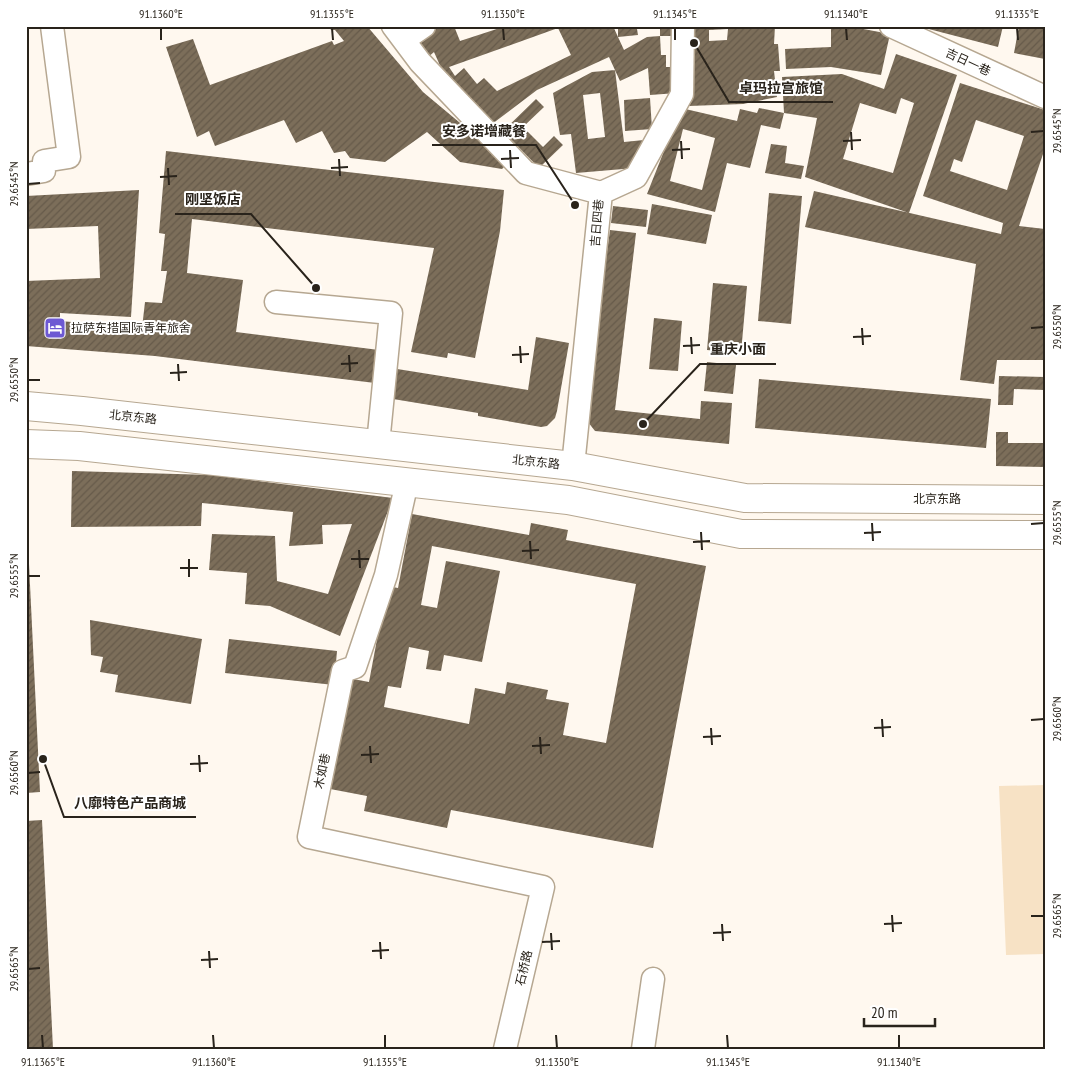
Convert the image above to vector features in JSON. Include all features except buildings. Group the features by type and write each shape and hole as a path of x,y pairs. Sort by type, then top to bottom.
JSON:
{"main road":[{"name":"北京东路","path":"26,406 573,466 744,498 1045,500"},
{"path":"26,444 79,446 568,500 741,534 1045,535"}],"street":[{"path":"26,174 44,171 44,161 69,157 52,26"},
{"path":"398,33 424,26"},
{"path":"601,193 636,177 682,94 683,26"},
{"name":"吉日一巷","path":"891,26 1045,97"},
{"name":"吉日四巷","path":"398,33 420,62 526,173 601,193 573,466"},
{"path":"276,302 391,313 378,444"},
{"name":"木如巷","path":"407,482 386,575 354,667 343,670 309,837 543,887"},
{"name":"石桥路","path":"505,1049 543,887"},
{"path":"643,1049 653,979"}],"shaded area":[{"path":"1045,785 1045,954 1006,955 999,786"}],"place":[{"name":"卓玛拉宫旅馆","path":"694,43"},
{"name":"安多诺增藏餐","path":"575,205"},
{"name":"刚坚饭店","path":"316,288"},
{"name":"拉萨东措国际青年旅舍","path":"55,328"},
{"name":"重庆小面","path":"643,424"},
{"name":"八廓特色产品商城","path":"43,759"}]}
